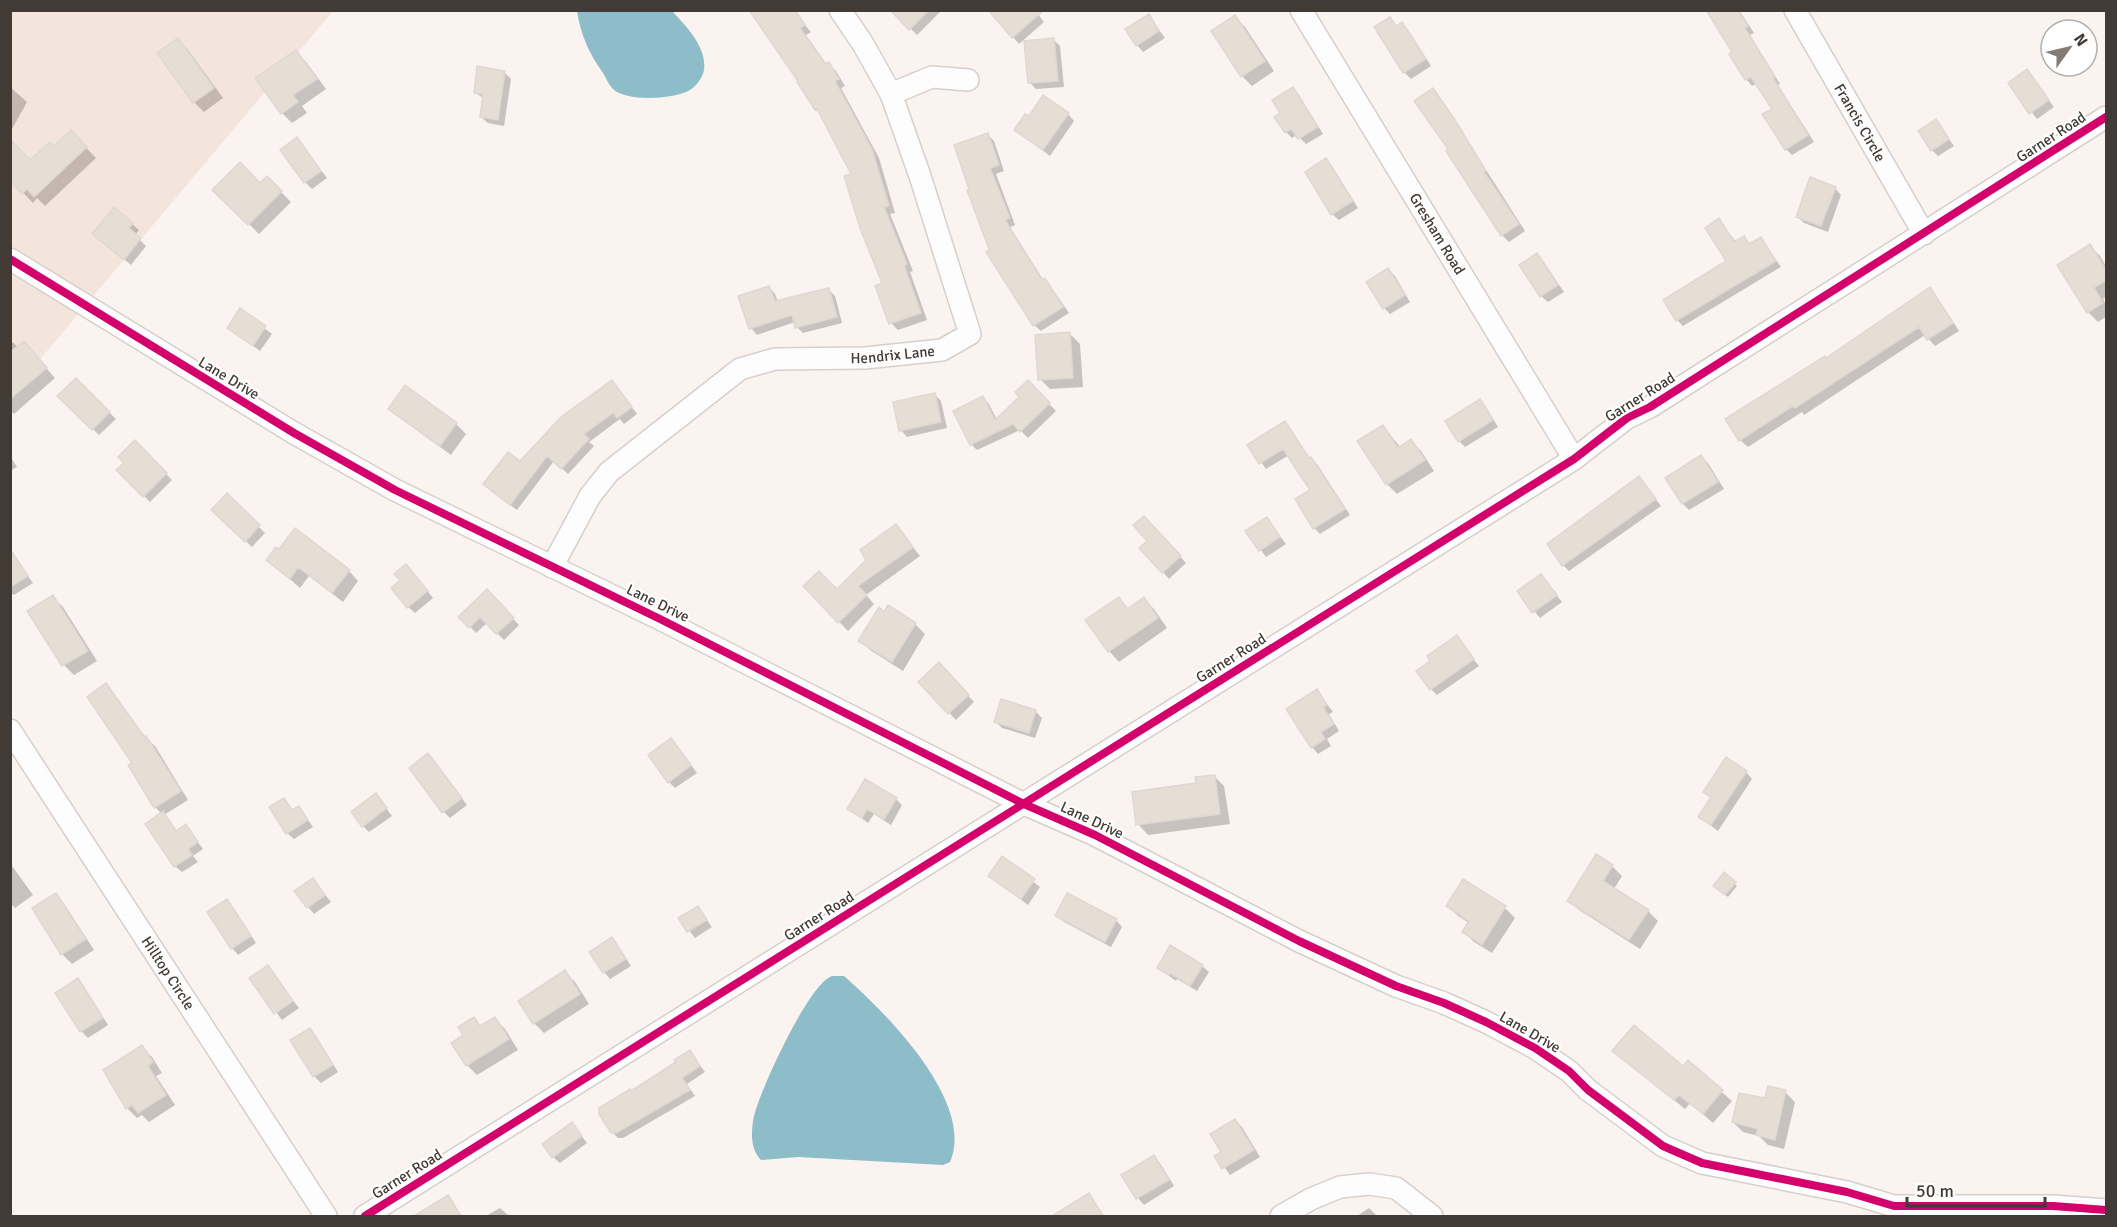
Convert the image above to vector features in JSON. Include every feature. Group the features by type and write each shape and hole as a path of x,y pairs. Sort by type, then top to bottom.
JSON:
{"street":[{"name":"Hendrix Lane","path":"552,567 590,496 609,472 740,369 775,359 865,358 942,350 970,334 891,93 840,10"},
{"name":"Gresham Road","path":"1301,10 1574,459"},
{"name":"Francis Circle","path":"1796,10 1924,234"},
{"path":"891,93 932,77 968,80"},
{"name":"Garner Road","path":"365,1216 1574,459 1627,418 1660,400 2106,117"},
{"name":"Lane Drive","path":"10,259 294,433 413,499 1024,804 1095,835 1299,941 1396,986 1444,1003 1486,1022 1535,1048 1569,1071 1588,1090 1662,1146 1702,1163 1846,1191 1894,1206 2053,1206 2106,1210"},
{"name":"Hilltop Circle","path":"10,730 326,1216"},
{"path":"1281,1216 1311,1199 1340,1187 1369,1184 1396,1188 1432,1216"}],"shaded area":[{"path":"11,11 333,11 11,394"}],"water":[{"path":"577,11 672,11 699,45 704,61 702,76 691,90 672,96 650,98 619,93 610,86 590,51 583,36"},
{"path":"832,976 844,976 882,1012 922,1060 939,1086 950,1113 955,1138 950,1162 943,1165 798,1157 761,1160 755,1152 752,1142 752,1126 764,1088 798,1018 822,983"}],"building":[{"path":"749,10 795,10 805,25 800,28 825,64 829,62 839,79 835,81 872,149 889,206 884,207 907,264 904,265 921,313 889,324 875,286 882,283 860,228 844,176 851,174 817,109 815,110"},
{"path":"890,10 929,10 909,30"},
{"path":"988,10 1044,10 1012,38"},
{"path":"1706,10 1738,10 1748,26 1745,28 1775,77 1773,78 1808,135 1785,150 1762,114 1772,109 1751,77 1745,80 1729,54 1732,52"},
{"path":"1149,14 1159,31 1136,46 1125,29"},
{"path":"1235,15 1265,61 1241,77 1211,31"},
{"path":"1390,17 1396,26 1402,22 1426,59 1403,73 1374,27"},
{"path":"178,38 214,88 193,103 157,53"},
{"path":"1054,38 1058,81 1028,83 1024,41"},
{"path":"296,50 317,79 293,95 298,102 281,114 255,78"},
{"path":"477,66 505,71 498,120 480,117 483,94 474,93"},
{"path":"2027,69 2049,100 2029,114 2008,83"},
{"path":"1293,87 1318,127 1298,139 1291,129 1285,133 1274,117 1280,113 1272,100"},
{"path":"1433,88 1519,224 1501,236 1446,151 1448,149 1414,101"},
{"path":"1043,95 1069,113 1043,150 1014,130 1025,114 1029,116"},
{"path":"1936,119 1949,139 1931,151 1918,131"},
{"path":"71,130 87,147 34,197 27,189 22,194 10,181 10,139 30,160 50,142 54,146"},
{"path":"988,133 999,165 990,168 1010,218 1005,220 1042,280 1045,278 1063,307 1033,326 986,252 989,249 967,190 969,189 954,145"},
{"path":"297,137 321,171 304,183 280,150"},
{"path":"1326,158 1353,201 1331,215 1305,172"},
{"path":"240,162 260,183 267,176 282,191 248,225 212,190"},
{"path":"1810,177 1836,187 1821,226 1796,217"},
{"path":"114,207 133,223 129,228 141,238 124,260 92,234"},
{"path":"1719,218 1734,242 1744,236 1749,244 1761,237 1776,261 1676,321 1663,300 1726,261 1705,228"},
{"path":"2090,244 2106,270 2106,280 2094,288 2103,303 2087,313 2057,265"},
{"path":"1537,253 1558,285 1540,297 1519,265"},
{"path":"1388,268 1405,295 1383,309 1366,282"},
{"path":"769,286 775,301 829,288 837,317 795,328 792,315 749,329 738,296"},
{"path":"1930,287 1953,323 1927,340 1919,327 1795,408 1793,406 1739,441 1725,419 1825,356 1826,358"},
{"path":"240,308 266,326 253,346 227,328"},
{"path":"1070,332 1073,378 1038,380 1035,335"},
{"path":"24,341 47,368 10,399 10,352"},
{"path":"76,378 110,412 92,430 57,396"},
{"path":"612,380 632,407 617,418 613,413 584,434 589,439 561,469 547,456 510,505 483,484 508,452 520,461 561,417"},
{"path":"1028,380 1050,403 1020,432 1013,424 970,445 953,411 983,396 995,420 1019,397 1015,392"},
{"path":"405,385 457,423 440,446 388,409"},
{"path":"935,393 941,422 899,431 893,402"},
{"path":"1480,399 1493,420 1458,442 1445,421"},
{"path":"1285,421 1345,509 1313,529 1295,499 1310,490 1283,449 1259,464 1247,445"},
{"path":"1383,425 1398,448 1411,439 1425,460 1386,485 1357,441"},
{"path":"135,440 167,473 143,497 116,470 124,463 118,457"},
{"path":"1701,455 1718,482 1682,504 1665,478"},
{"path":"1639,476 1656,499 1562,566 1547,544"},
{"path":"227,493 260,525 245,542 211,510"},
{"path":"1144,516 1181,556 1162,573 1139,548 1147,541 1133,525"},
{"path":"1267,517 1280,537 1259,551 1245,531"},
{"path":"896,524 913,547 858,586 867,595 838,623 803,586 819,571 837,589 866,560 860,550"},
{"path":"295,528 350,570 332,593 298,567 290,579 266,560 276,547 279,549"},
{"path":"10,549 28,576 10,587"},
{"path":"406,564 428,591 407,608 391,588 400,580 394,574"},
{"path":"1541,574 1557,595 1532,613 1517,591"},
{"path":"487,589 514,618 496,634 480,617 469,628 458,617"},
{"path":"53,595 88,651 62,666 27,611"},
{"path":"1119,597 1127,609 1144,597 1158,618 1108,652 1085,620"},
{"path":"888,605 916,623 892,662 858,641 879,607 884,612"},
{"path":"1457,635 1474,659 1430,690 1416,671 1430,661 1427,656"},
{"path":"939,662 969,695 948,714 918,682"},
{"path":"106,683 144,737 146,736 181,791 154,808 128,765 132,763 87,697"},
{"path":"1317,689 1327,705 1323,707 1334,724 1321,732 1325,739 1311,748 1286,709"},
{"path":"1001,699 1036,710 1029,733 994,722"},
{"path":"671,738 691,765 668,783 648,755"},
{"path":"428,753 462,798 442,813 409,768"},
{"path":"1726,757 1747,771 1711,825 1698,817 1711,797 1703,792"},
{"path":"1215,775 1220,814 1136,825 1132,792 1196,783 1195,777"},
{"path":"865,779 897,798 884,819 867,809 862,818 847,809"},
{"path":"376,793 387,808 362,827 351,812"},
{"path":"284,798 292,810 299,806 308,820 286,834 269,807"},
{"path":"163,811 176,831 186,824 198,842 188,849 192,855 174,867 145,824"},
{"path":"1596,854 1613,865 1603,881 1649,910 1629,940 1567,901"},
{"path":"1002,856 1035,879 1021,899 988,876"},
{"path":"1724,872 1736,882 1725,895 1713,886"},
{"path":"313,878 325,895 307,908 294,891"},
{"path":"1463,879 1506,906 1482,945 1462,932 1469,921 1446,906"},
{"path":"56,893 86,939 61,955 32,908"},
{"path":"1067,893 1117,919 1105,942 1055,916"},
{"path":"227,899 251,936 231,949 207,912"},
{"path":"698,906 707,920 687,932 678,918"},
{"path":"612,937 626,959 603,973 589,952"},
{"path":"1170,945 1203,965 1190,986 1170,973 1169,975 1157,968"},
{"path":"268,965 293,1001 274,1014 249,978"},
{"path":"565,970 580,994 533,1024 518,1001"},
{"path":"78,978 103,1018 80,1032 55,993"},
{"path":"474,1017 480,1026 495,1017 509,1039 466,1066 451,1043 463,1035 458,1027"},
{"path":"1634,1025 1683,1066 1688,1060 1723,1090 1703,1114 1679,1095 1674,1100 1612,1051"},
{"path":"310,1028 333,1065 313,1077 290,1040"},
{"path":"142,1045 153,1062 148,1066 166,1095 138,1113 132,1105 126,1109 103,1070"},
{"path":"690,1050 700,1066 682,1078 690,1090 616,1133 611,1133 599,1114 599,1108 630,1089 631,1091 676,1062 674,1060"},
{"path":"1768,1086 1786,1090 1775,1140 1756,1135 1758,1129 1732,1122 1739,1093 1765,1098"},
{"path":"1235,1119 1254,1150 1222,1169 1214,1156 1221,1152 1210,1134"},
{"path":"572,1122 582,1136 552,1158 542,1144"},
{"path":"1154,1155 1169,1180 1136,1199 1121,1175"},
{"path":"1089,1193 1103,1216 1052,1216"},
{"path":"448,1195 461,1216 414,1216"}],"cycle path":[{"path":"365,1216 1574,459 1627,418 1650,407 2106,117"},
{"path":"10,259 294,433 395,490 660,619 1024,804 1095,835 1299,941 1396,986 1444,1003 1486,1022 1535,1048 1569,1071 1588,1090 1663,1146 1702,1163 1847,1192 1894,1206 2053,1206 2106,1210"}]}
